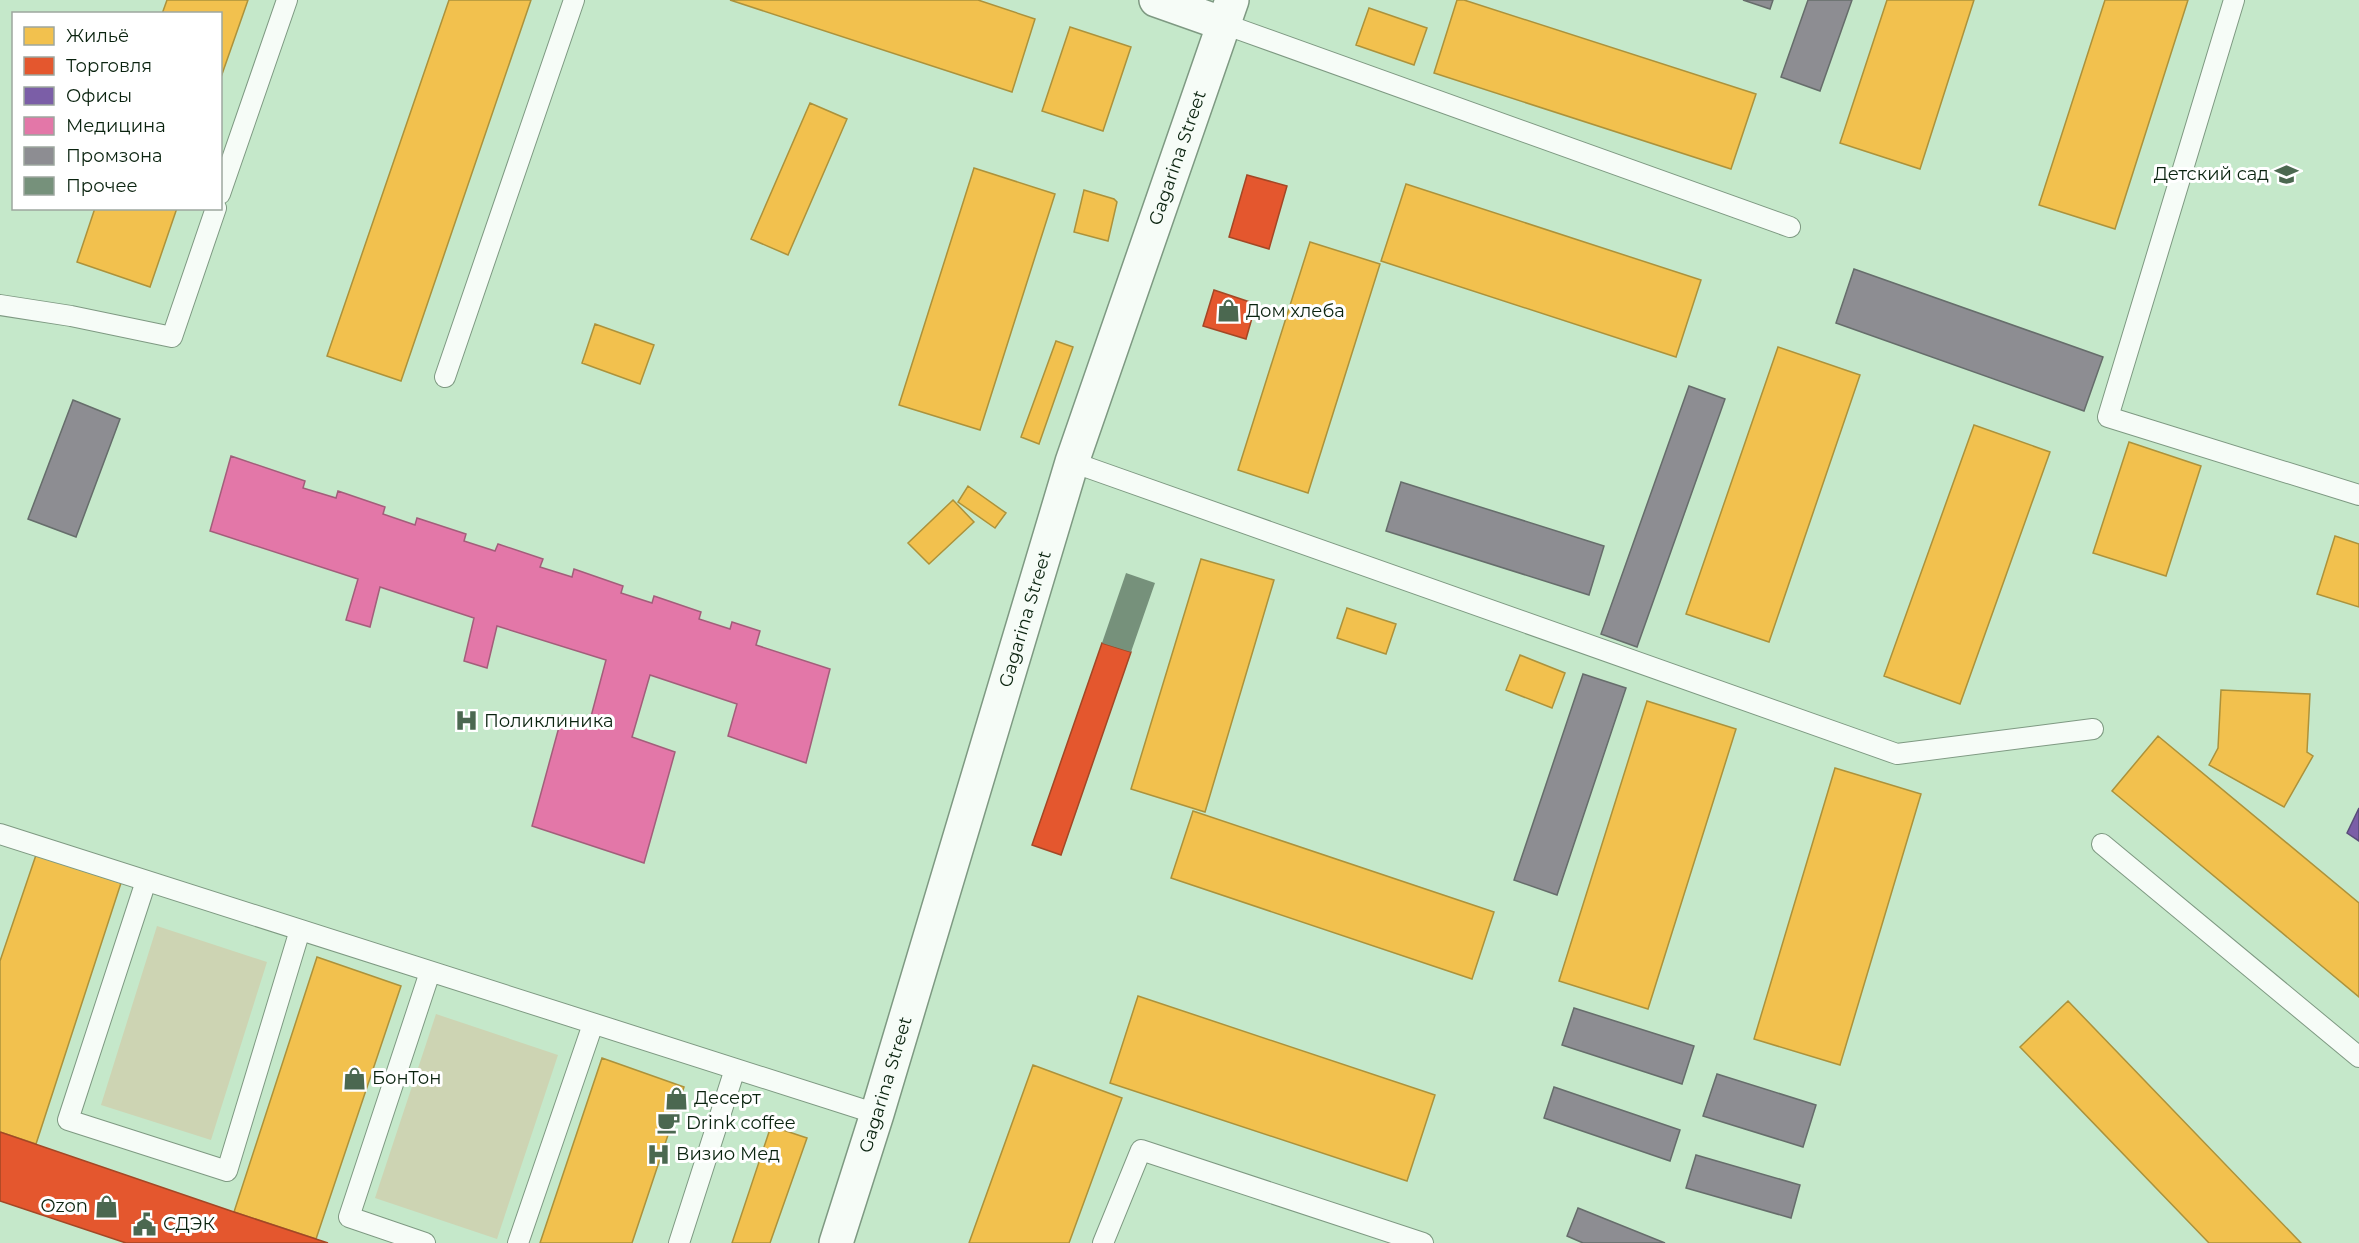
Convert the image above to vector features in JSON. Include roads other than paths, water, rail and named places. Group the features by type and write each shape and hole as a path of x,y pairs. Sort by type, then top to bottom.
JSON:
{"street":[{"path":"1156,0 1228,12"},
{"name":"Gagarina Street","path":"836,1243 878,1114 1072,462 1228,12"}],"lane":[{"path":"222,188 287,0"},
{"path":"445,377 574,0"},
{"path":"2234,0 2108,417 2359,495"},
{"path":"1228,12 1790,227"},
{"path":"0,305 71,315 172,337 215,210"},
{"path":"1072,462 1897,754 2093,729"},
{"path":"2,840 146,880 878,1114"},
{"path":"2102,844 2359,1057"},
{"path":"146,880 68,1120 227,1171 300,930"},
{"path":"425,1243 349,1217 430,972"},
{"path":"518,1243 593,1024"},
{"path":"679,1243 735,1070"},
{"path":"1103,1243 1141,1150 1423,1243"}],"place":[{"name":"Детский сад","path":"2287,174"},
{"name":"Дом хлеба","path":"1228,311"},
{"name":"Поликлиника","path":"466,721"},
{"name":"БонТон","path":"354,1078"},
{"name":"Десерт","path":"676,1098"},
{"name":"Drink coffee","path":"668,1123"},
{"name":"Визио Мед","path":"658,1154"},
{"name":"Ozon","path":"106,1206"},
{"name":"СДЭК","path":"145,1224"}]}
